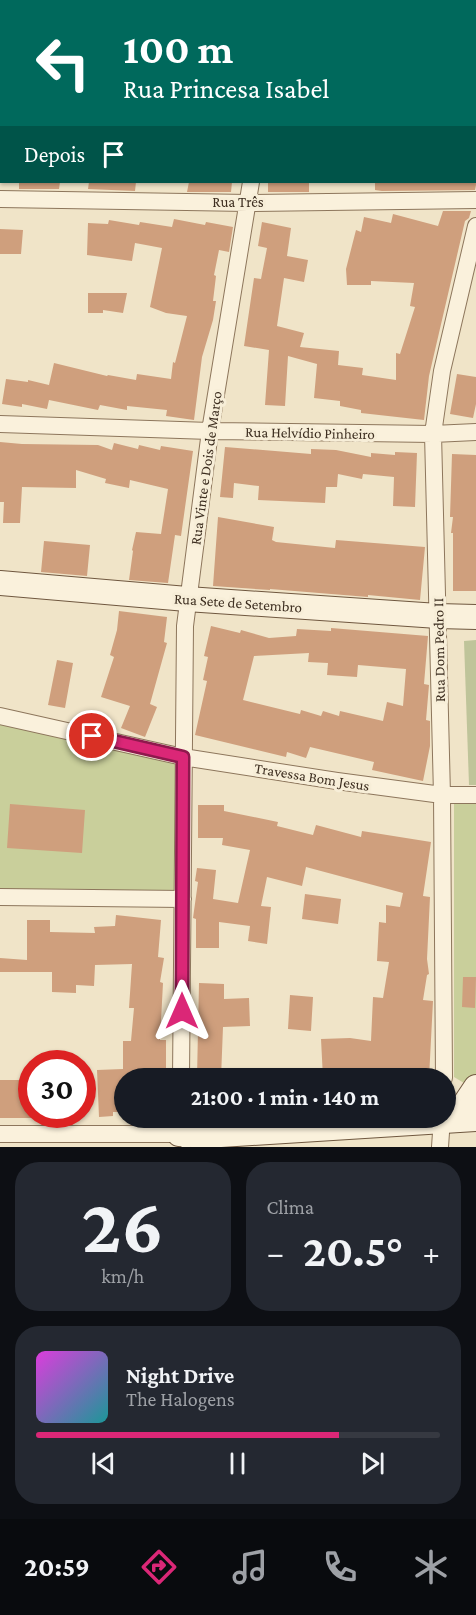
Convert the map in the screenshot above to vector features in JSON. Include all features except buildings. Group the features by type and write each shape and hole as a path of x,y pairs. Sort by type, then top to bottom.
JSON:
{"street":[{"name":"Rua Vinte e Dois de Março","path":"181,1068 183,757 187,599 210,431 251,183"},
{"name":"Rua Três","path":"0,199 248,203 476,200"},
{"name":"Rua Dom Pedro II","path":"444,1068 442,795 433,434 442,371 476,226"},
{"name":"Rua Helvídio Pinheiro","path":"0,424 210,431 433,434 476,432"},
{"name":"Rua Sete de Setembro","path":"0,583 187,599 476,617"},
{"name":"Travessa Bom Jesus","path":"0,716 183,757 442,795 476,795"},
{"path":"0,897 183,899"},
{"path":"0,1134 192,1136 235,1141 256,1140 460,1110"},
{"path":"440,1147 460,1110"}],"green space":[{"path":"476,640 476,785 469,785 464,641"},
{"path":"0,716 183,757 183,899 0,897"},
{"path":"454,804 476,804 476,1088 456,1078 456,1068 454,1068"}],"route":[{"path":"92,736 183,757 182,1011"}]}
